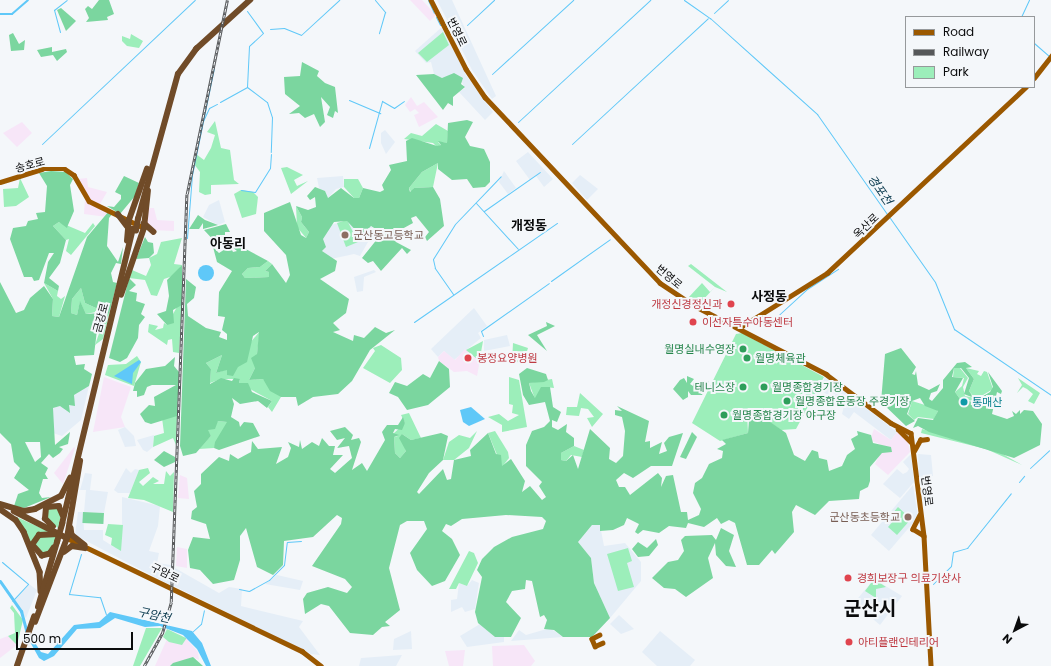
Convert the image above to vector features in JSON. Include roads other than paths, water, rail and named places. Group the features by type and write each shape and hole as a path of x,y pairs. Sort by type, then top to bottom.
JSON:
{"highway":[{"name":"금강로","path":"135,223 178,74 196,49 247,1"},
{"name":"금강로","path":"18,666 34,621 58,543 66,524 81,450 118,301 135,223 151,159 177,73 195,48 241,7"},
{"path":"120,214 152,232 141,236"},
{"path":"118,301 141,236 135,223 120,214"},
{"name":"금강로","path":"66,524 76,465 102,354 118,301"},
{"path":"0,504 30,510 55,500 65,492 76,465"},
{"name":"구암로","path":"0,504 58,534"},
{"path":"58,534 45,519 48,505 61,508 66,524 72,535 85,546"},
{"path":"0,509 16,520 24,532 40,572 41,588 34,621"},
{"name":"구암로","path":"0,509 67,538"},
{"path":"34,621 60,559 67,538 66,524"},
{"path":"58,534 39,535 32,545 35,552 46,556 58,543"},
{"path":"60,559 69,547 85,546"}],"main road":[{"name":"번영로","path":"433,0 469,71 506,122 653,276 678,297 826,374 891,423 911,434 924,536 932,666"},
{"path":"1035,77 1050,57"},
{"name":"옥산로","path":"739,328 828,273 1025,88"},
{"name":"송호로","path":"0,182 42,169 65,169 74,175 90,201 120,214"},
{"path":"728,323 750,322 755,336"},
{"path":"891,423 911,434"},
{"path":"898,428 912,443"},
{"path":"913,452 920,440 927,439"},
{"path":"921,509 913,529 919,530 924,536"},
{"name":"구암로","path":"67,538 302,651 321,666"},
{"path":"602,643 595,646 592,639 600,635 608,646"}],"water":[{"path":"203,265 209,265 214,270 212,279 209,281 203,281 198,276 198,270"},
{"path":"139,360 141,362 133,373 132,384 114,376"},
{"path":"471,407 485,419 469,426 463,422 460,410"},
{"path":"110,612 192,631 202,643 211,666 206,666 197,649 183,635 160,626 145,627 115,618 100,628 77,629 54,656 44,661 39,658 25,633 26,629 41,652 48,654 74,625 99,622"}],"waterway":[{"path":"0,14 12,14 28,0"},
{"path":"60,32 54,10 67,0"},
{"path":"42,144 195,0"},
{"path":"270,29 284,28 301,35 339,0"},
{"path":"375,0 385,12 379,33"},
{"path":"428,0 434,13"},
{"path":"467,25 494,0"},
{"path":"492,74 573,0"},
{"path":"518,122 650,0"},
{"name":"경포천","path":"684,0 710,18 817,114 887,214"},
{"path":"714,13 728,0"},
{"path":"1021,16 1029,0"},
{"path":"247,11 263,33 249,46 247,87 267,102 272,117 271,152"},
{"path":"436,17 440,25"},
{"path":"572,144 708,18"},
{"path":"1035,44 1049,56"},
{"path":"187,238 192,175 214,68"},
{"path":"220,102 247,87"},
{"path":"349,100 380,113"},
{"path":"369,148 382,101 394,108 404,101"},
{"path":"203,121 209,108 217,104"},
{"path":"200,133 202,124"},
{"path":"241,190 255,192 270,168 271,154"},
{"path":"484,211 540,172"},
{"path":"453,294 435,268 433,259 455,224 501,176"},
{"path":"476,203 518,249"},
{"name":"경포천","path":"890,218 935,282 954,329 1051,395"},
{"path":"414,322 557,223"},
{"path":"551,281 610,239"},
{"path":"771,322 807,289 838,269"},
{"path":"483,336 481,331 549,283"},
{"name":"경포천","path":"1051,444 1051,451"},
{"path":"1030,468 1049,450"},
{"path":"1019,482 1024,476"},
{"path":"933,584 951,566 953,552 967,548 1011,493"},
{"path":"239,589 249,591 269,580 284,565 287,542 301,541"},
{"path":"81,554 69,594 100,597 106,614"},
{"path":"2,562 28,584 12,601"},
{"name":"구암천","path":"0,581 21,611 27,634"},
{"path":"192,632 201,624 204,610"}],"railway":[{"path":"144,666 162,634 171,602 187,194 227,0"}],"place":[{"name":"군산동고등학교","path":"345,235"},
{"name":"개정신경정신과","path":"731,304"},
{"name":"이선자특수아동센터","path":"693,322"},
{"name":"월명실내수영장","path":"743,349"},
{"name":"봉정요양병원","path":"468,358"},
{"name":"월명체육관","path":"747,358"},
{"name":"테니스장","path":"743,387"},
{"name":"월명종합경기장","path":"764,387"},
{"name":"월명종합운동장 주경기장","path":"787,401"},
{"name":"통매산","path":"964,402"},
{"name":"월명종합경기장 야구장","path":"724,415"},
{"name":"군산동초등학교","path":"908,517"},
{"name":"경희보장구 의료기상사","path":"848,578"},
{"name":"아티플랜인테리어","path":"849,642"}],"district":[{"name":"개정동","path":"529,226"},
{"name":"아동리","path":"228,244"},
{"name":"사정동","path":"769,297"},
{"name":"군산시","path":"870,609"}]}
